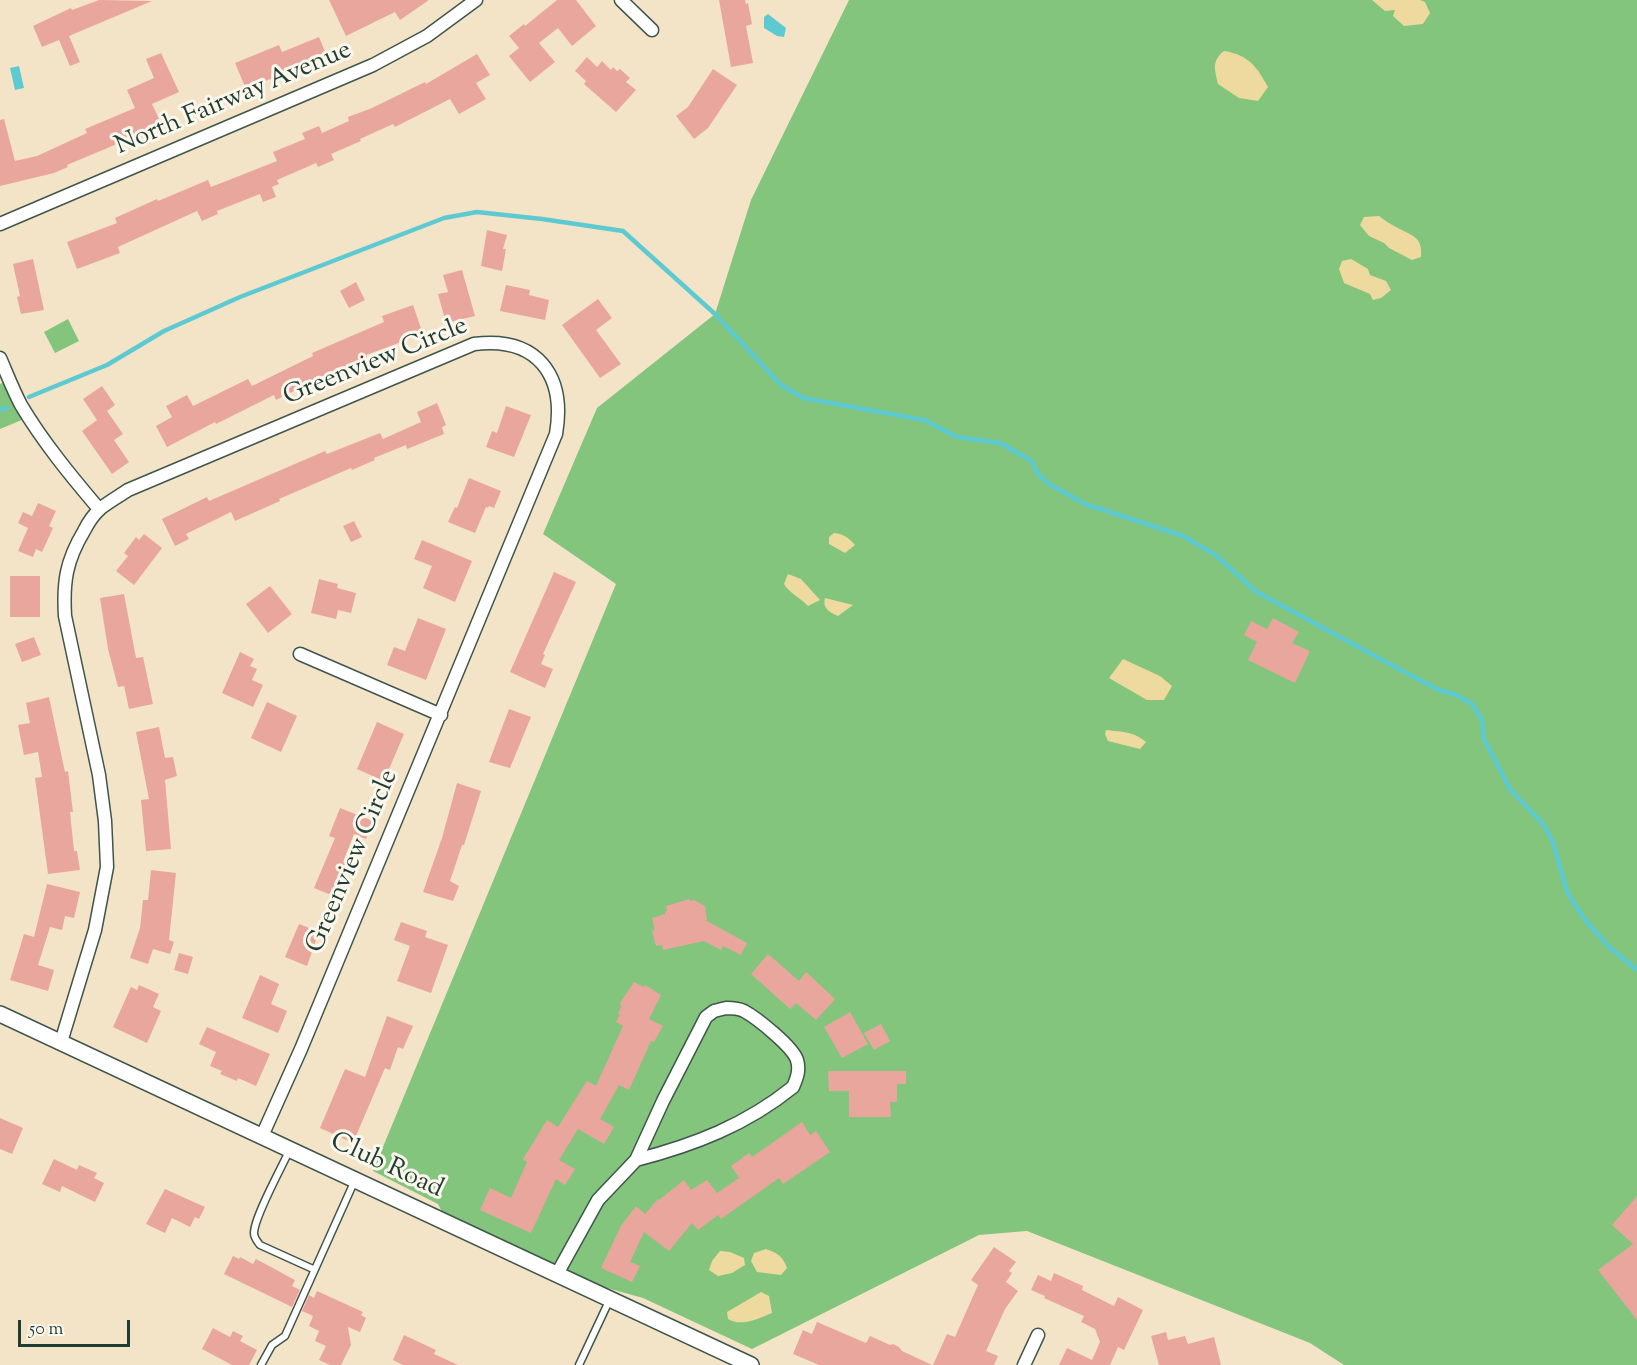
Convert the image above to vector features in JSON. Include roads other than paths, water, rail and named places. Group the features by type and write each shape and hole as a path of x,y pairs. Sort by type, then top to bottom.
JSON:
{"street":[{"name":"North Fairway Avenue","path":"0,224 373,65 427,36 476,0"},
{"path":"621,0 652,30"},
{"name":"Greenview Circle","path":"62,1042 95,930 107,867 105,820 99,775 65,616 63,593 66,569 76,545 99,509 128,490 474,344 491,342 507,344 533,356 546,368 556,390 560,415 556,434 441,715 301,1049 262,1136"},
{"path":"0,358 21,404 73,479 99,509"},
{"path":"300,654 441,715"},
{"path":"557,1274 598,1200 636,1160 706,1017 714,1011 736,1008 745,1012 794,1052 797,1061 797,1079 793,1087 781,1097 745,1121 726,1130 670,1151 636,1160"},
{"name":"Club Road","path":"0,1014 751,1365"},
{"path":"1024,1365 1038,1335"}],"lane":[{"path":"290,1149 257,1220 255,1240 260,1245 313,1269"},
{"path":"261,1365 272,1346 285,1335 355,1179"},
{"path":"579,1365 610,1299"}],"water":[{"path":"768,14 786,28 784,37 777,36 764,28 764,17"},
{"path":"19,66 24,88 15,90 10,68"}],"waterway":[{"path":"29,397 107,365 164,331 240,297 444,218 477,212 623,231 715,314 780,384 803,398 924,420 957,437 1000,443 1032,461 1037,473 1049,484 1085,504 1183,536 1217,556 1255,591 1439,690 1456,695 1472,704 1482,720 1484,739 1510,789 1543,824 1552,840 1568,894 1586,921 1609,947 1637,970"},
{"path":"0,409 7,408"}]}
